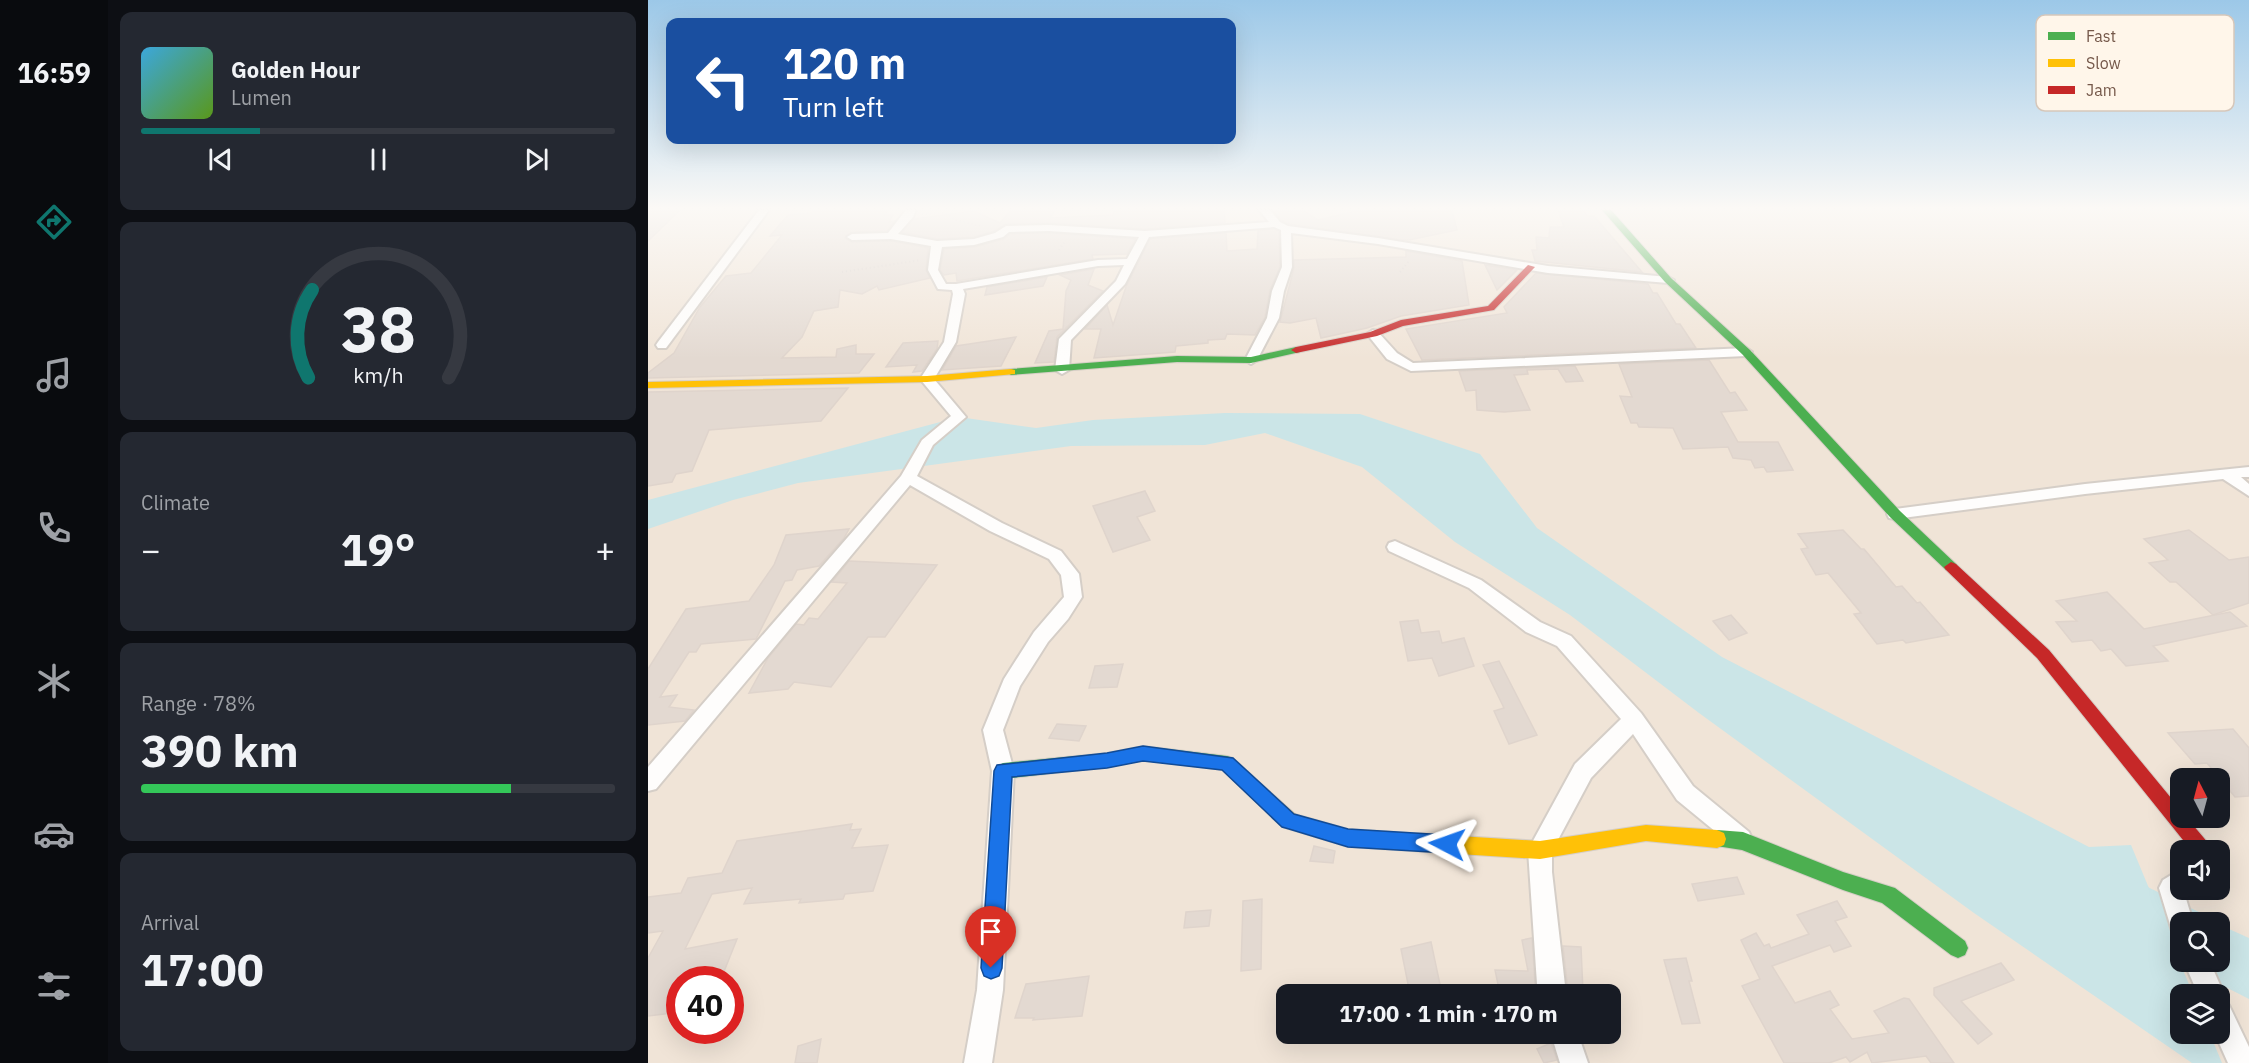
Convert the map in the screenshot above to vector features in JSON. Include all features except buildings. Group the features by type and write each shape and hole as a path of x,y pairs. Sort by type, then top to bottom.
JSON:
{"street":[{"path":"662,345 727,260"},
{"path":"933,260 933,270 942,287 956,287 1098,263 1130,262 1127,275 1065,339 1062,370"},
{"path":"1251,360 1273,318 1278,291 1287,267 1286,260"},
{"path":"1491,260 1531,267 1668,280"},
{"path":"1650,260 1668,280 1746,352 1895,514 2043,654 2194,840"},
{"path":"648,386 927,379 1177,359 1251,360 1373,334 1401,323 1491,308 1531,267"},
{"path":"927,379 950,342 959,294 956,287"},
{"path":"1373,334 1392,356 1411,367 1746,352"},
{"path":"648,782 908,478 927,443 959,417 927,379"},
{"path":"1895,514 2085,489 2249,472"},
{"path":"2226,474 2249,491"},
{"path":"908,478 996,527 1055,555 1070,574 1073,597 1062,614 1041,637 1011,684 993,730 1003,771 990,990 978,1063"},
{"path":"1395,547 1475,584 1533,627 1564,641 1634,719 1685,793 1743,841"},
{"path":"1550,984 1540,850 1582,771 1634,719"},
{"path":"1003,771 1107,760 1143,753 1227,763 1289,821 1348,838 1540,850 1646,833 1743,841 1888,895 1958,948"},
{"path":"2230,1036 2242,1063"},
{"path":"1568,1044 1574,1063"}],"path":[{"path":"842,272 923,260"}],"shaded area":[{"path":"648,260 2249,260 2249,1063 648,1063"}],"water":[{"path":"1225,413 1360,414 1480,454 1537,528 1722,657 2089,847 2131,845 2170,939 2170,972 2184,972 2189,984 2170,984 2170,1044 2214,1044 2222,1063 2192,1063 1974,913 1699,713 1570,615 1455,542 1362,467 1265,433 1205,445 1071,446 798,483 733,500 648,529 648,500 959,417 1036,428 1093,420"},
{"path":"2230,938 2249,947 2249,991 2230,940"}],"waterway":[{"path":"2119,900 2170,927"},
{"path":"2230,960 2249,970"}],"traffic: fast":[{"path":"1650,260 1668,280 1746,352 1895,514 1951,567"},
{"path":"1011,372 1177,359 1251,360 1296,350"},
{"path":"1003,771 1107,760 1143,753 1227,763 1261,795"},
{"path":"1717,839 1743,841 1843,881 1888,895 1958,948"}],"traffic: slow":[{"path":"648,385 927,379 1011,372"},
{"path":"1261,795 1289,821 1348,838 1540,850 1646,833 1717,839"}],"traffic: jam":[{"path":"1296,350 1373,334 1401,323 1491,308 1531,267"},
{"path":"1951,567 2043,654 2194,840"}],"route":[{"path":"991,968 1003,771 1107,760 1143,753 1227,763 1289,821 1348,838 1447,844"}]}
